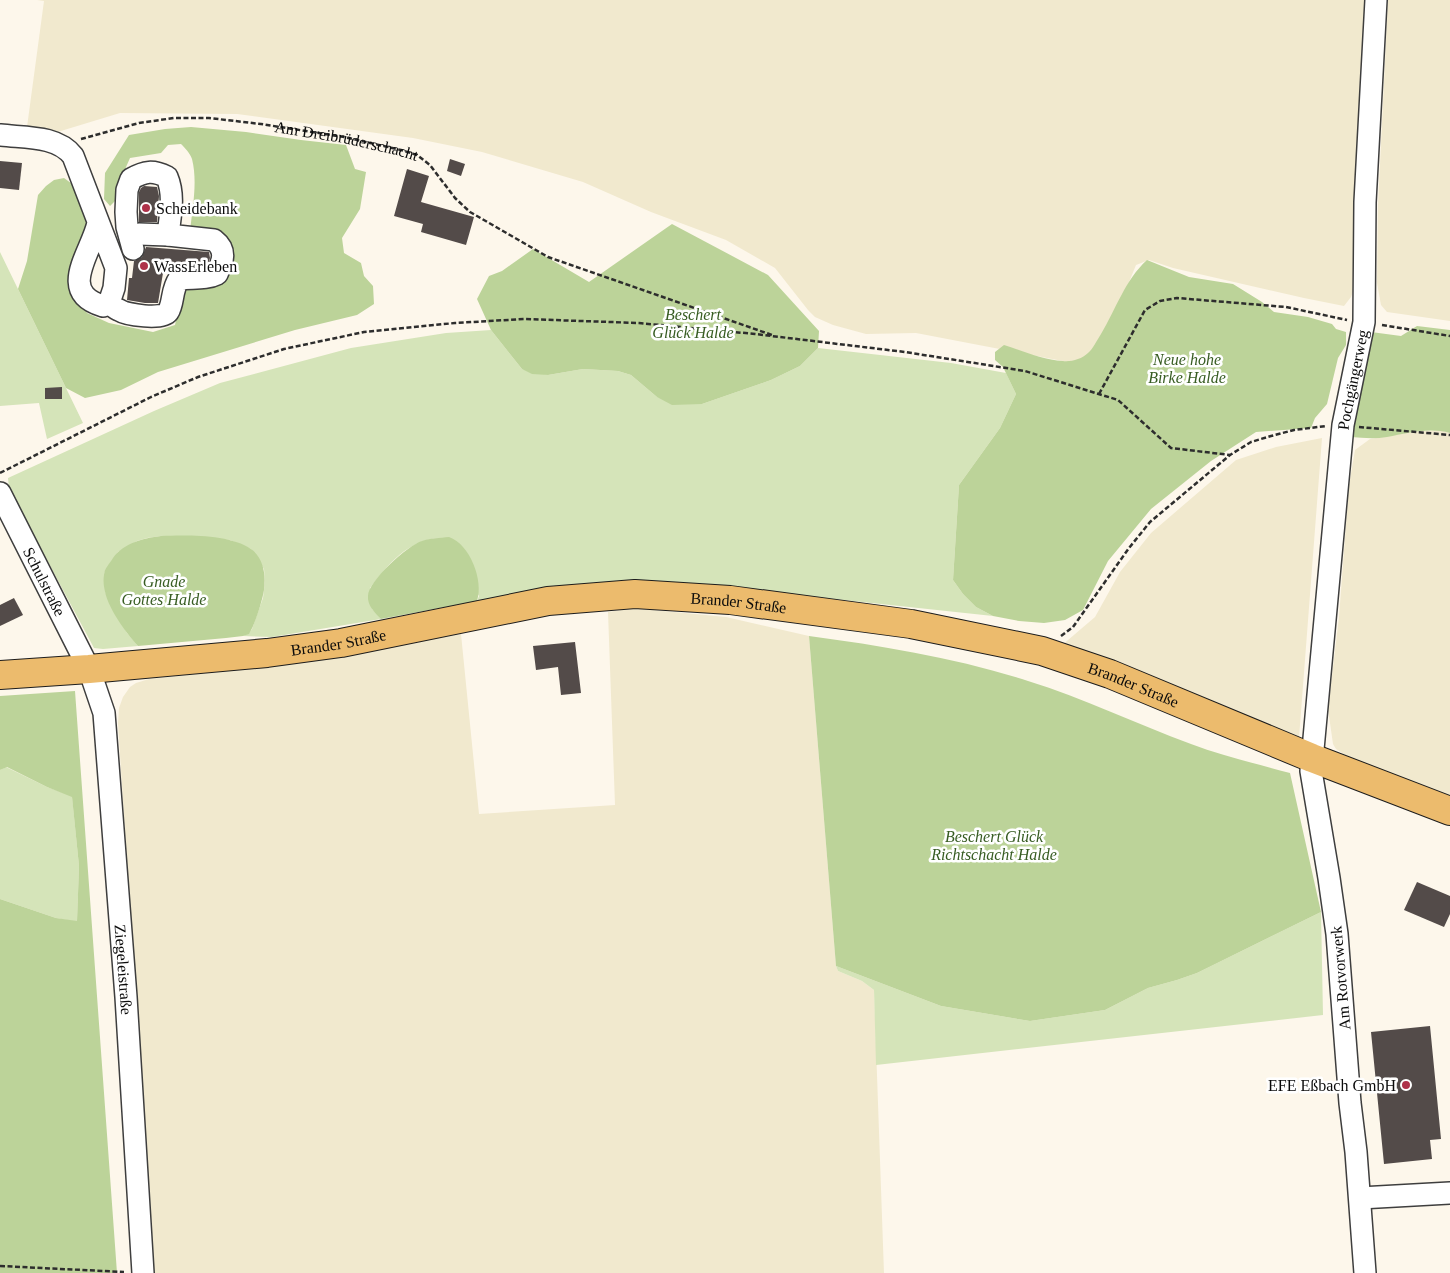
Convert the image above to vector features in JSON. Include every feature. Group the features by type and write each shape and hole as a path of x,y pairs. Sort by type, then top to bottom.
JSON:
{"main road":[{"name":"Brander Straße","path":"0,675 267,653 341,643 548,601 635,594 730,600 911,624 1042,651 1110,674 1312,758 1450,811"}],"street":[{"name":"Pochgängerweg","path":"1312,758 1343,426 1364,322 1365,202 1376,0"},
{"path":"0,135 54,142 67,148 73,156 115,274 109,303"},
{"path":"109,303 118,310 126,312 158,317 165,315 170,310 174,286 179,279 190,277 210,278 217,274 224,256 220,244 214,240 168,235 137,237 127,227 128,190 131,178 140,173 156,172 168,177 172,195 168,235"},
{"path":"98,223 95,236 82,264 78,280 83,293 92,303 103,306 109,303"},
{"path":"115,274 128,261 137,237"},
{"name":"Schulstraße","path":"0,493 89,669"},
{"name":"Ziegeleistraße","path":"89,669 104,713 126,998 143,1273"},
{"name":"Am Rotvorwerk","path":"1312,758 1312,783 1330,878 1337,934 1365,1273"},
{"path":"1360,1198 1450,1193"}],"path":[{"name":"Am Dreibrüderschacht","path":"54,142 92,137 138,122 174,118 209,118 325,134 401,150 417,156 430,165 456,198 470,212 548,257 778,337"},
{"path":"1099,394 1145,310 1160,301 1177,298 1286,307"},
{"path":"0,473 151,396 198,376 284,349 364,332 455,322 524,318 639,323 778,337 905,352 1025,371 1118,400 1171,448 1230,454"},
{"path":"1042,651 1073,626 1150,522 1230,454 1251,442 1294,430 1318,426 1343,426 1450,435"},
{"path":"0,1266 143,1273"}],"shaded area":[{"path":"37,0 1366,0 1355,286 1351,297 1344,306 1173,268 1149,260 1136,265 1102,349 1073,363 916,333 866,334 833,325 815,317 775,268 726,240 651,212 583,182 482,152 413,138 237,114 120,113 51,134 27,127 44,1"},
{"path":"1388,0 1450,0 1450,321 1387,312 1381,305 1377,283 1378,205"},
{"path":"1440,430 1450,433 1450,800 1348,757 1336,749 1333,744 1328,709 1339,617 1349,485 1355,450 1370,439 1411,432"},
{"path":"1322,438 1299,738 1061,646 1095,617 1120,572 1151,533 1236,460 1276,447"},
{"path":"633,608 726,617 809,636 836,966 838,971 862,981 874,990 884,1273 153,1273 118,723 119,708 123,697 130,687 149,679 267,667 461,634 479,814 615,805 608,612"}],"green space":[{"path":"191,127 346,145 355,169 366,172 360,209 342,238 344,253 361,263 364,276 373,286 374,304 357,315 295,330 158,372 121,390 85,398 66,388 18,289 27,261 38,195 54,180 64,178 75,186 92,230 77,299 87,313 109,323 153,332 175,325 184,283 232,263 190,233 195,187 194,168 191,157 181,144 168,145 161,153 130,158 119,183 115,201 110,206 104,199 105,173 129,135"},
{"name":"Beschert Glück Halde","path":"672,224 768,275 819,331 818,348 800,366 771,380 702,404 672,405 657,397 631,375 618,371 583,369 548,375 532,374 522,369 491,330 477,299 489,276 502,271 533,249 589,282"},
{"path":"0,252 83,423 47,439 39,403 0,406"},
{"name":"Neue hohe Birke Halde","path":"1147,260 1189,277 1233,284 1274,312 1308,317 1332,324 1336,329 1346,332 1346,345 1338,358 1327,404 1315,418 1311,428 1256,432 1211,461 1151,509 1108,561 1083,610 1065,620 1044,623 993,616 976,607 953,580 959,485 1000,428 1016,394 1003,367 995,360 995,352 1004,345 1056,360 1069,361 1083,357 1093,347 1133,276"},
{"path":"1417,326 1450,330 1450,433 1426,431 1383,438 1351,437 1359,388 1370,349 1371,332 1401,336"},
{"path":"491,330 522,369 548,375 583,369 618,371 631,375 657,397 702,404 771,380 800,366 818,348 951,363 1006,373 1016,394 1000,428 959,485 953,580 976,607 993,616 705,585 613,583 477,601 479,596 440,538 429,539 409,548 391,562 370,588 372,609 381,619 272,637 243,636 252,629 263,598 265,582 264,569 251,549 230,540 161,536 137,541 118,552 104,573 105,592 127,633 138,646 94,648 9,489 8,478 220,383 351,348 446,333"},
{"name":"Gnade Gottes Halde","path":"161,536 207,536 231,540 251,549 259,557 263,568 265,585 260,607 249,634 226,638 138,646 109,604 104,584 104,573 117,553 128,545 147,538"},
{"path":"449,537 463,547 474,564 479,584 477,601 381,619 370,606 368,596 370,589 381,573 399,556 416,544 428,539"},
{"name":"Beschert Glück Richtschacht Halde","path":"809,636 920,654 1001,673 1069,695 1203,748 1290,773 1321,912 1197,973 1148,988 1105,1010 1030,1021 941,1006 836,966"},
{"path":"75,691 117,1273 0,1273 0,899 56,918 77,921 79,866 72,797 7,767 0,770 0,696"},
{"path":"6,767 47,787 72,796 79,866 77,922 56,918 0,899 0,770"},
{"path":"1321,912 1323,1015 876,1065 874,990 862,981 838,971 836,966 941,1006 1030,1021 1105,1010 1148,988 1197,973"}],"building":[{"path":"450,159 465,164 461,176 447,171"},
{"path":"0,161 22,163 19,190 0,188"},
{"path":"407,169 429,176 421,202 474,217 466,245 421,232 423,224 394,216"},
{"name":"Scheidebank","path":"144,186 157,187 159,196 157,222 139,222 139,192"},
{"path":"146,247 209,252 210,258 208,264 205,265 164,267 158,303 127,300 129,278 132,278 134,261 142,257"},
{"path":"62,387 62,399 45,399 45,388"},
{"path":"14,598 23,615 0,626 0,605"},
{"path":"575,642 581,693 561,695 558,667 536,670 533,646"},
{"path":"1417,882 1450,896 1450,914 1444,927 1404,910"},
{"name":"EFE Eßbach GmbH","path":"1430,1026 1441,1139 1430,1140 1432,1159 1384,1164 1371,1032"}],"place":[{"name":"Scheidebank","path":"146,208"},
{"name":"WassErleben","path":"144,266"},
{"name":"EFE Eßbach GmbH","path":"1406,1085"}]}
